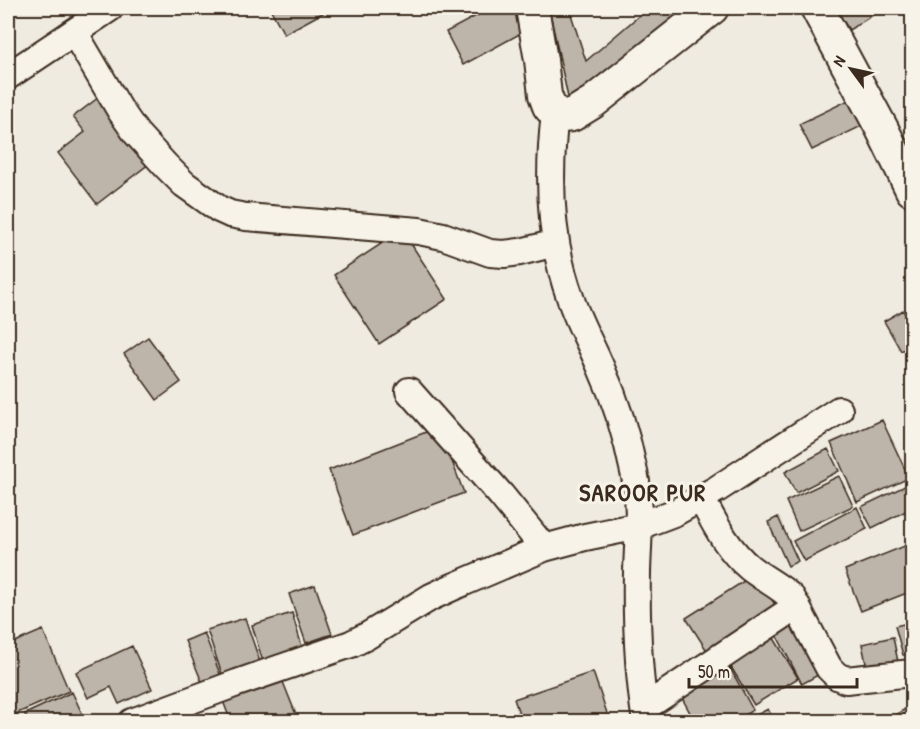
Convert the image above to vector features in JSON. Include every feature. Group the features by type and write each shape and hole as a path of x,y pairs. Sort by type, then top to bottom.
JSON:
{"street":[{"path":"8,76 110,8"},
{"path":"532,8 545,95 549,106 555,113 562,116 572,115 593,102 712,8"},
{"path":"817,8 912,190"},
{"path":"74,32 103,83 136,133 184,184 219,209 230,214 419,231 504,254 556,243"},
{"path":"555,113 550,173 556,243 561,270 569,296 616,406 638,493 638,648 645,715 797,606"},
{"path":"409,391 501,495 544,548"},
{"path":"132,722 351,644 439,593 544,548 639,526 676,512 839,410"},
{"path":"701,498 729,547 748,566 792,598 829,668 837,676 846,680 912,673"}],"building":[{"path":"270,8 329,8 330,9 284,34"},
{"path":"491,8 515,8 527,30 463,65 446,32"},
{"path":"549,8 569,8 586,61 648,8 688,8 570,107"},
{"path":"835,8 884,8 849,30"},
{"path":"103,94 154,160 97,204 58,153 85,132 73,117"},
{"path":"855,97 868,123 812,150 799,124"},
{"path":"402,230 447,299 379,344 334,275"},
{"path":"903,310 912,328 912,345 901,351 884,321"},
{"path":"148,337 181,382 157,400 124,354"},
{"path":"882,420 909,478 857,502 831,443"},
{"path":"439,427 464,493 353,535 329,470"},
{"path":"828,449 839,471 796,493 785,472"},
{"path":"839,476 853,506 799,531 786,501"},
{"path":"907,485 912,497 912,508 872,528 861,507"},
{"path":"857,507 867,529 804,561 793,541"},
{"path":"778,517 798,561 788,566 768,522"},
{"path":"912,543 912,591 861,611 845,570"},
{"path":"755,574 780,612 711,657 686,618"},
{"path":"315,585 332,634 306,643 289,594"},
{"path":"292,613 305,657 265,669 252,625"},
{"path":"245,618 263,671 225,683 207,630"},
{"path":"798,620 825,671 802,684 775,632"},
{"path":"912,622 912,655 903,655 895,626"},
{"path":"43,630 69,691 8,717 8,645"},
{"path":"204,633 222,679 204,687 185,641"},
{"path":"772,635 798,678 754,705 728,662"},
{"path":"893,637 898,662 867,668 862,644"},
{"path":"132,646 152,689 119,704 111,687 88,698 76,672"},
{"path":"730,668 753,710 733,722 695,722 681,696"},
{"path":"593,672 610,722 522,722 514,699"},
{"path":"281,677 299,722 231,722 223,701"},
{"path":"72,692 86,722 28,722 25,714"},
{"path":"912,705 912,722 883,722"},
{"path":"768,709 773,719 768,722 750,722 749,719"},
{"path":"689,715 693,722 675,722"}],"district":[{"name":"SAROOR PUR","path":"643,492"}]}
